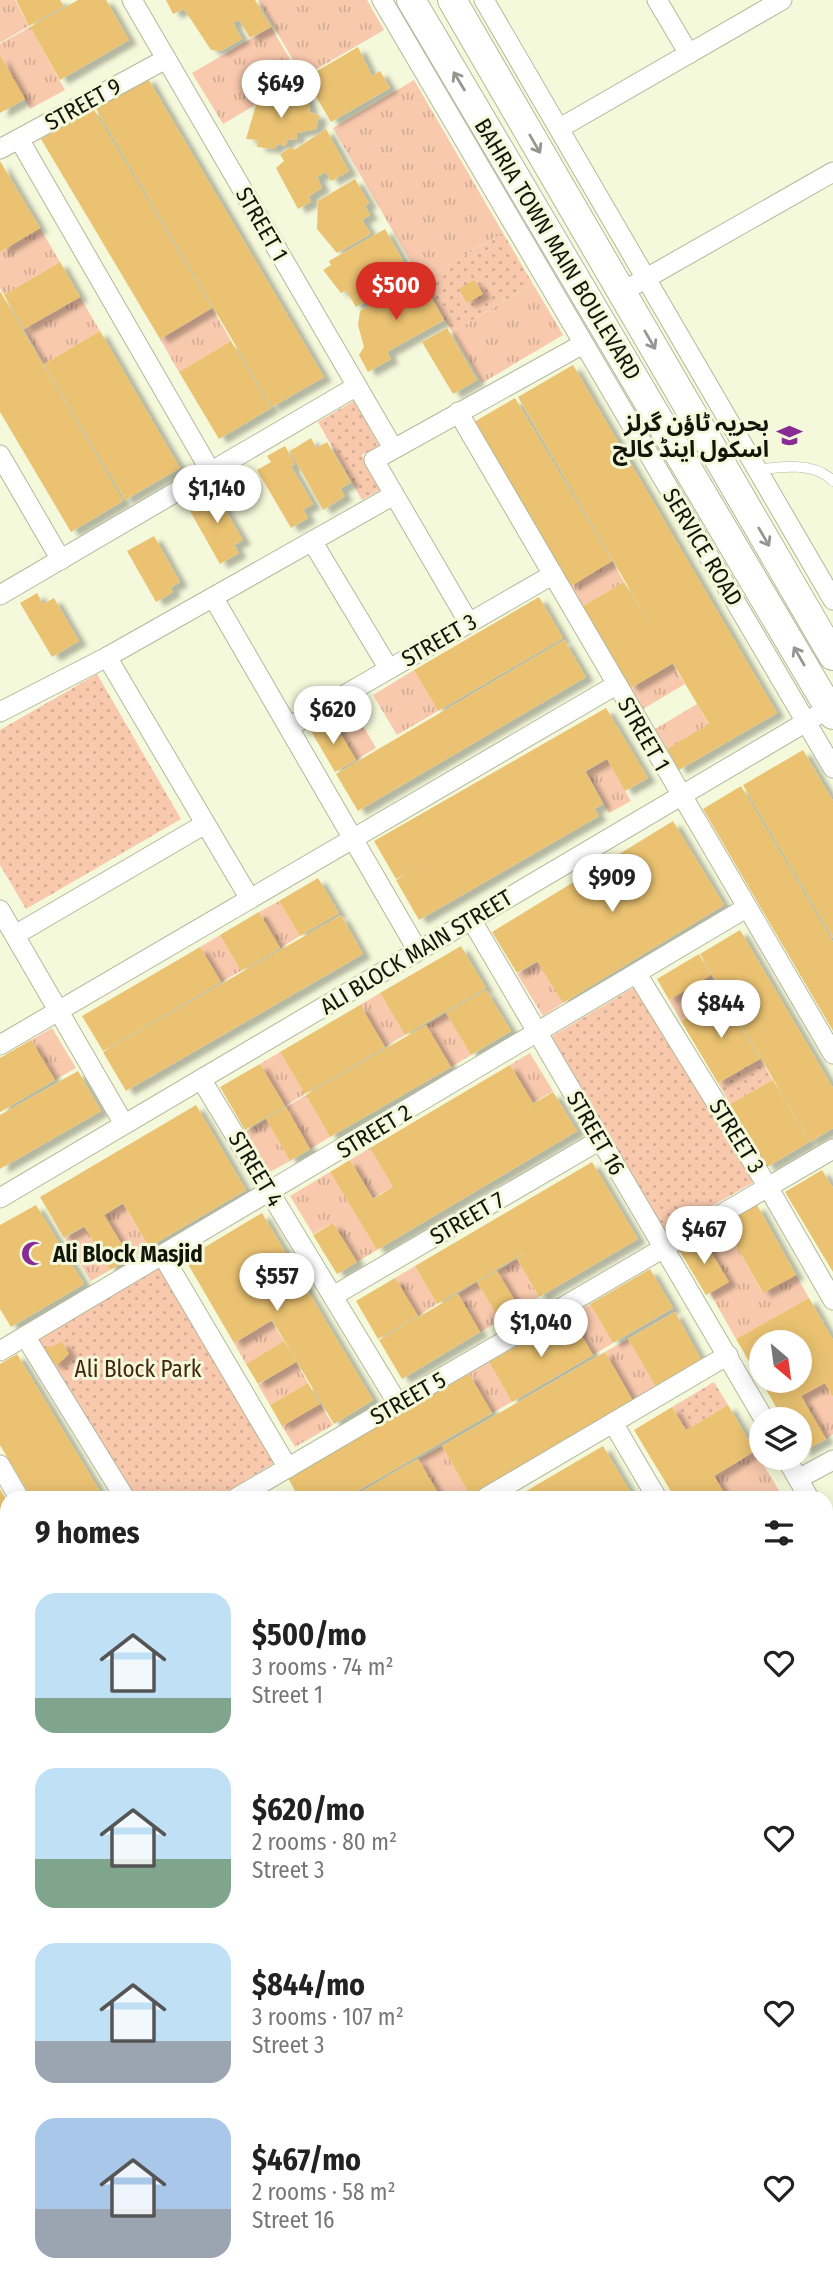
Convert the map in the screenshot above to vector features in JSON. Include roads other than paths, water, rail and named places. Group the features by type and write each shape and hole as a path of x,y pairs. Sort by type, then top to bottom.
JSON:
{"main road":[{"name":"BAHRIA TOWN MAIN BOULEVARD","path":"411,0 600,318 825,713"},
{"name":"BAHRIA TOWN MAIN BOULEVARD","path":"452,0 833,656"}],"street":[{"name":"STREET 1","path":"132,0 393,448"},
{"name":"SERVICE ROAD","path":"382,0 579,338 825,713 833,768"},
{"path":"484,0 832,595"},
{"path":"657,0 689,54"},
{"path":"560,128 782,0"},
{"name":"STREET 9","path":"0,149 166,59"},
{"path":"19,139 211,472"},
{"path":"622,292 833,172"},
{"path":"468,623 392,496 374,460 579,338 600,318"},
{"path":"0,595 357,386"},
{"name":"STREET 1","path":"458,412 833,1054"},
{"path":"0,455 61,560"},
{"path":"0,712 107,657 392,496"},
{"path":"313,541 389,668"},
{"name":"STREET 3","path":"289,727 552,575"},
{"path":"213,597 418,951"},
{"path":"107,657 250,899"},
{"path":"0,1045 616,685"},
{"name":"ALI BLOCK MAIN STREET","path":"0,1198 825,713"},
{"path":"15,935 205,824"},
{"name":"STREET 2","path":"0,1350 270,1193 746,908"},
{"path":"0,910 124,1124"},
{"name":"STREET 16","path":"471,919 757,1407"},
{"name":"STREET 3","path":"637,974 768,1187 833,1300"},
{"name":"STREET 4","path":"201,1079 398,1404"},
{"name":"STREET 7","path":"333,1296 600,1140"},
{"name":"STREET 5","path":"248,1491 833,1149"},
{"path":"163,1256 288,1468"},
{"path":"25,1336 121,1491"},
{"path":"503,1491 728,1355"},
{"path":"613,1423 653,1491"},
{"path":"798,1479 833,1460"},
{"path":"0,1465 15,1491"},
{"path":"793,1470 805,1491"}],"lane":[{"path":"758,470 794,466 828,476 833,481"}],"place":[{"name":"بحریہ ٹاؤن گرلز اسکول اینڈ کالج","path":"789,436"},
{"name":"Ali Block Masjid","path":"33,1254"}],"park label":[{"name":"Ali Block Park","path":"138,1369"}]}
